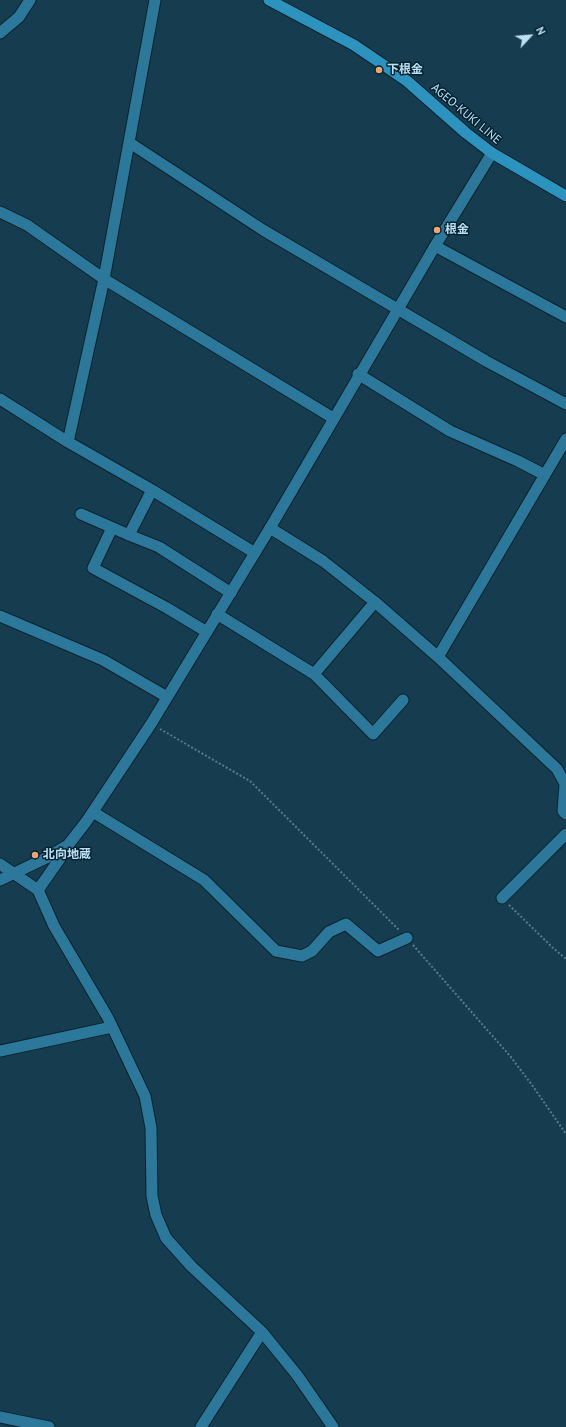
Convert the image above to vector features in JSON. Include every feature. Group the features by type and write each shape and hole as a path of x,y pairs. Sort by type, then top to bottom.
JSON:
{"main road":[{"name":"AGEO-KUKI LINE","path":"269,0 354,45 400,76 466,133 492,153 566,196"}],"street":[{"path":"0,33 19,17 30,0"},
{"path":"68,442 104,279 155,0"},
{"path":"130,143 263,230 486,361 566,404"},
{"path":"38,890 61,858 68,845 93,812 151,724 270,528 358,374 492,153"},
{"path":"0,212 27,225 104,279 333,418"},
{"path":"435,246 566,317"},
{"path":"358,374 450,431 518,461 545,476"},
{"path":"0,399 68,442 152,490 255,553"},
{"path":"438,657 566,439"},
{"path":"129,535 152,490"},
{"path":"81,514 129,535 159,546 230,593"},
{"path":"112,528 93,568 167,608 207,632"},
{"path":"270,528 323,561 375,602 438,657 557,769 565,784 563,811 566,814"},
{"path":"314,674 375,602"},
{"path":"218,614 314,674 373,734 403,700"},
{"path":"0,616 103,660 167,697"},
{"path":"93,812 204,880 276,951 302,956 312,951 329,932 346,924 378,951 407,938"},
{"path":"502,898 566,834"},
{"path":"0,880 46,858 68,845"},
{"path":"0,864 38,890 54,926 112,1027 145,1096 151,1128 152,1196 156,1216 166,1238 191,1266 262,1332 297,1375 333,1427"},
{"path":"0,1051 112,1027"},
{"path":"201,1427 262,1332"},
{"path":"0,1417 49,1427"}],"path":[{"path":"151,724 250,781 407,938 510,1056 566,1134"},
{"path":"502,898 566,959"}],"place":[{"name":"下根金","path":"379,70"},
{"name":"根金","path":"437,230"},
{"name":"北向地蔵","path":"35,855"}]}
